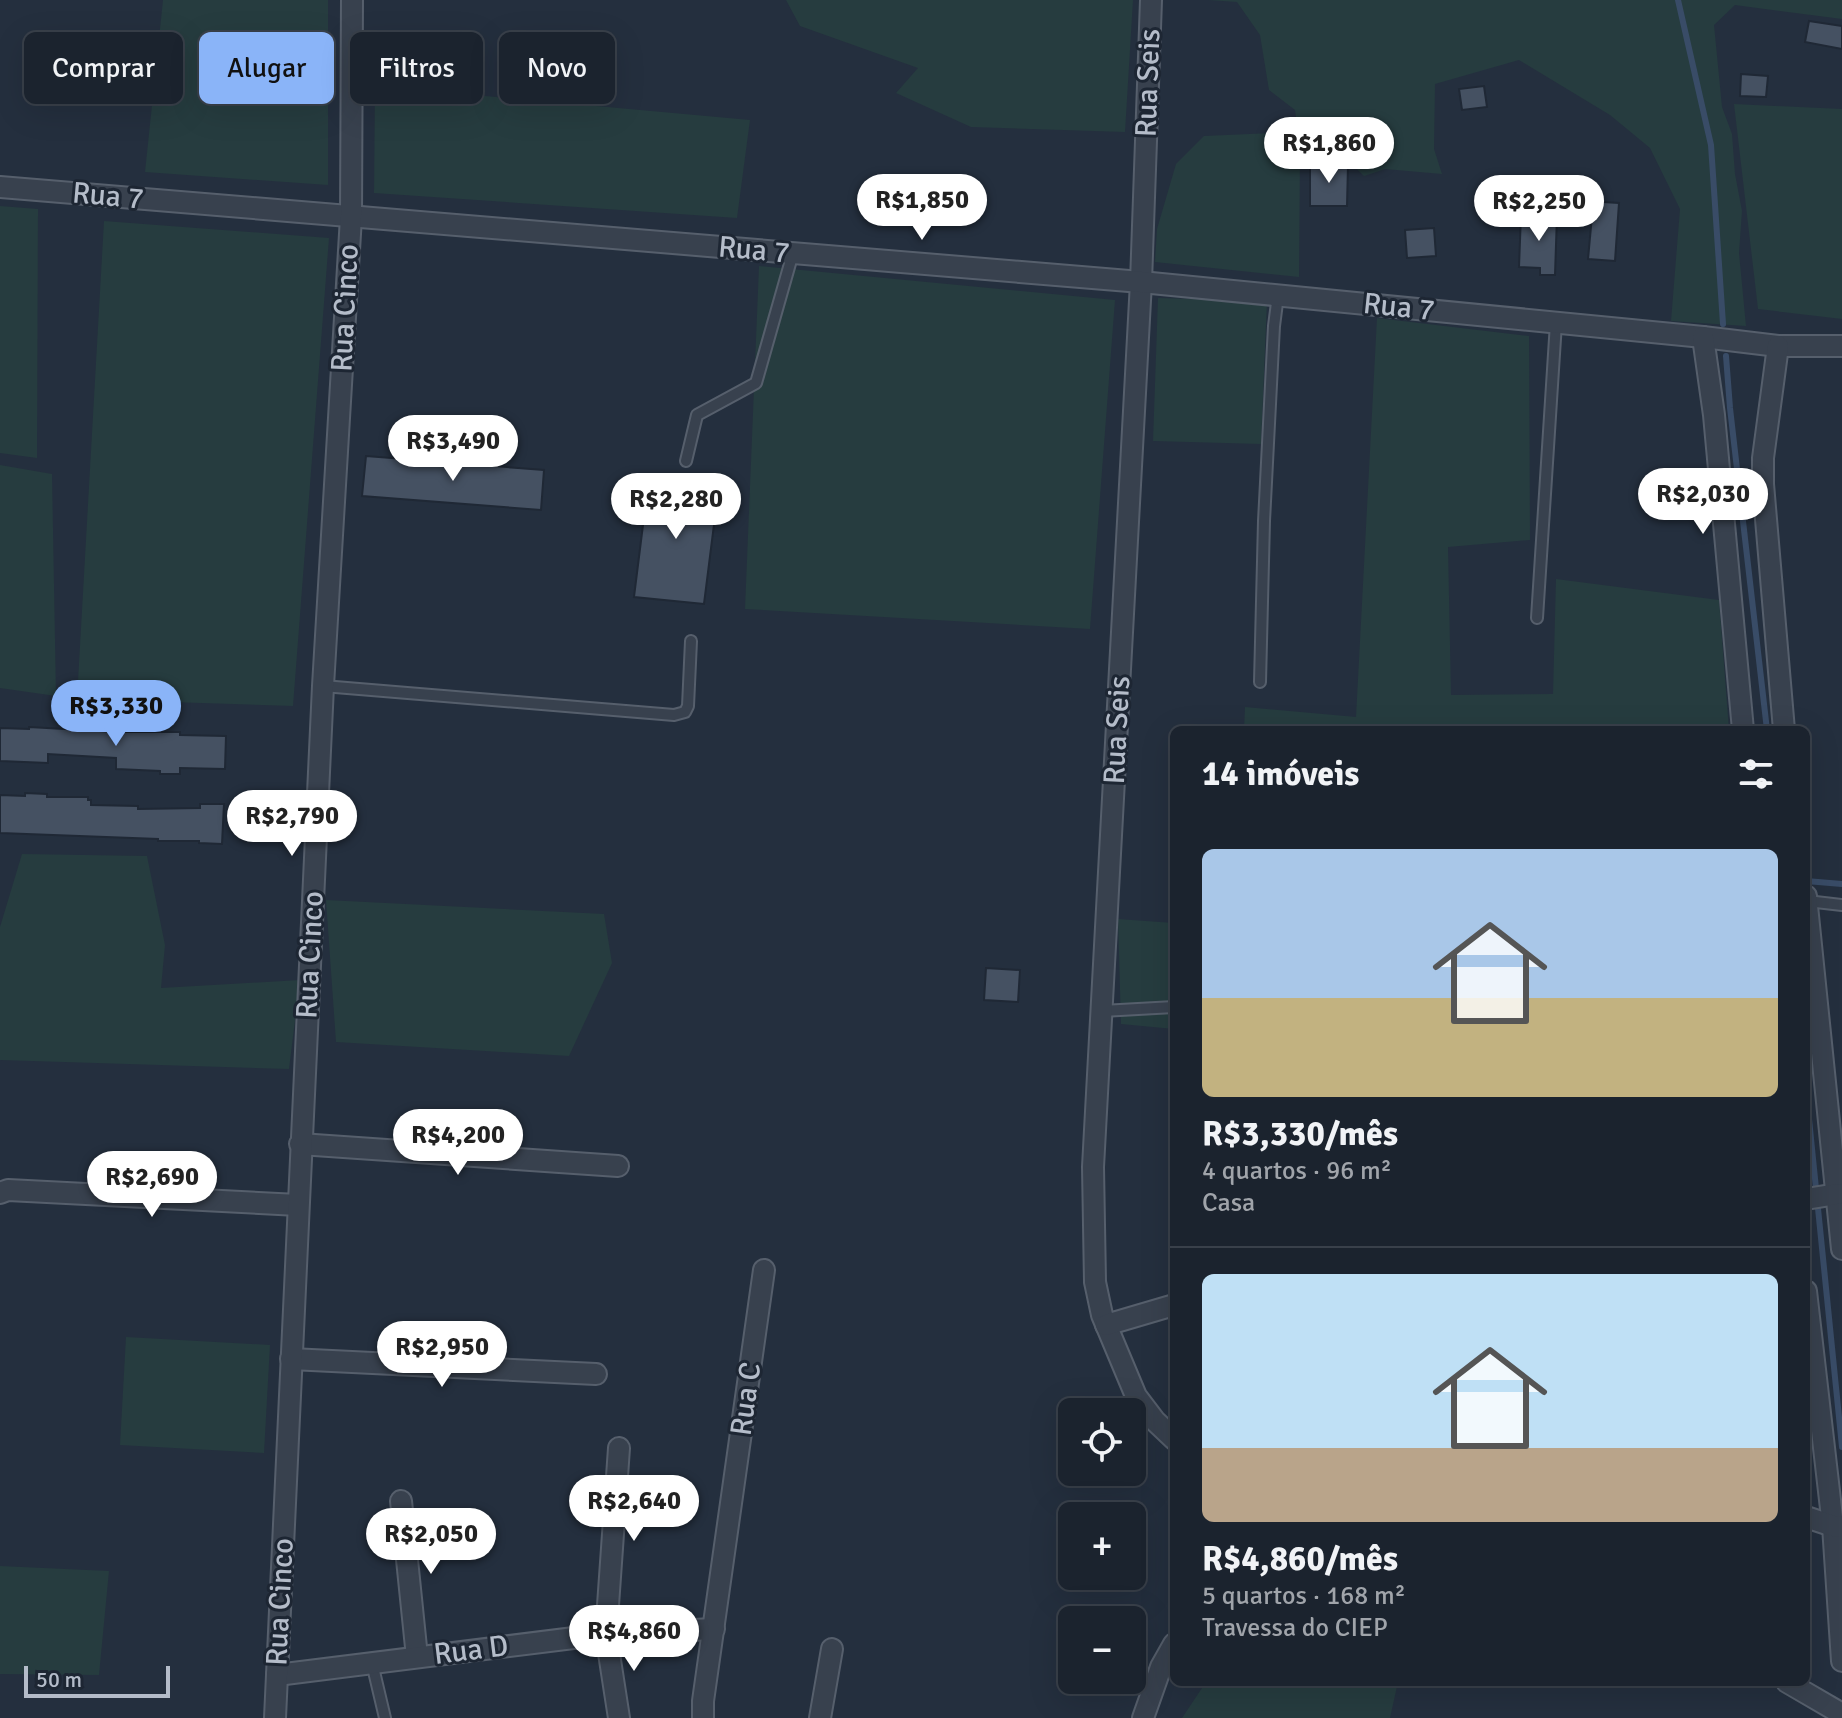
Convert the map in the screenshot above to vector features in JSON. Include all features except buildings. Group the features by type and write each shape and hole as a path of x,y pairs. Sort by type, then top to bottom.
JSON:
{"street":[{"name":"Rua Cinco","path":"275,1718 323,686 351,217 352,0"},
{"name":"Rua Seis","path":"1151,0 1141,282 1093,1167 1095,1282 1102,1315 1136,1396 1170,1435"},
{"name":"Rua 7","path":"0,187 1141,282 1778,346 1842,346"},
{"path":"1703,337 1715,431 1743,726"},
{"path":"1778,346 1763,458 1763,484 1784,726"},
{"path":"1810,990 1819,1197 1842,1249"},
{"path":"300,1144 618,1166"},
{"path":"0,1193 8,1190 298,1205"},
{"name":"Rua C","path":"703,1718 764,1270"},
{"path":"1106,1325 1170,1306"},
{"path":"1810,1320 1838,1527 1842,1661"},
{"path":"291,1359 596,1374"},
{"path":"619,1448 606,1634 619,1718"},
{"path":"401,1501 417,1657"},
{"path":"1810,1518 1838,1527"},
{"name":"Rua D","path":"277,1675 606,1634 714,1629"},
{"path":"820,1718 832,1649"},
{"path":"1143,1718 1170,1651"},
{"path":"1794,1686 1842,1714"}],"lane":[{"path":"686,461 697,415 756,383 793,253"},
{"path":"1260,682 1264,521 1278,295"},
{"path":"1537,618 1556,323"},
{"path":"323,686 674,715 685,712 688,706 691,641"},
{"path":"1810,899 1842,905"},
{"path":"1102,1011 1170,1007"},
{"path":"372,1663 385,1718"}],"green space":[{"path":"163,0 328,0 328,32 199,32 199,104 328,104 328,185 145,172 152,104 183,104 183,32 160,32"},
{"path":"786,0 1133,0 1125,132 971,127 896,93 918,68 800,26"},
{"path":"1208,0 1842,0 1842,19 1735,5 1714,25 1722,107 1732,134 1742,211 1739,253 1746,326 1671,321 1680,209 1650,148 1610,115 1519,60 1435,84 1434,149 1442,174 1385,169 1364,176 1332,145 1300,154 1299,277 1155,262 1157,229 1176,164 1204,136 1298,132 1295,110 1269,90 1260,35 1237,2"},
{"path":"483,96 499,97 499,104 574,104 750,120 737,218 374,193 375,104 483,104"},
{"path":"1734,104 1842,109 1842,319 1758,309"},
{"path":"0,206 38,209 37,458 0,453"},
{"path":"104,221 329,238 293,706 77,699"},
{"path":"759,266 1115,300 1090,629 745,609"},
{"path":"1158,298 1267,301 1261,444 1153,441"},
{"path":"1377,318 1529,336 1530,540 1448,547 1451,695 1553,694 1556,579 1719,600 1729,726 1244,726 1245,707 1356,717"},
{"path":"0,465 52,474 56,696 0,688"},
{"path":"22,854 147,856 165,945 161,988 300,980 289,1069 0,1060 0,927"},
{"path":"326,900 604,914 612,963 569,1056 336,1042"},
{"path":"1118,919 1170,923 1170,1029 1121,1024"},
{"path":"126,1337 270,1345 264,1453 120,1445"},
{"path":"0,1566 109,1571 99,1675 0,1674"},
{"path":"1203,1686 1397,1686 1390,1718 1182,1718"}],"waterway":[{"path":"1678,0 1711,145 1723,324"},
{"path":"1726,356 1767,726"},
{"path":"1810,881 1842,884"},
{"path":"1810,1129 1842,1447"}]}
